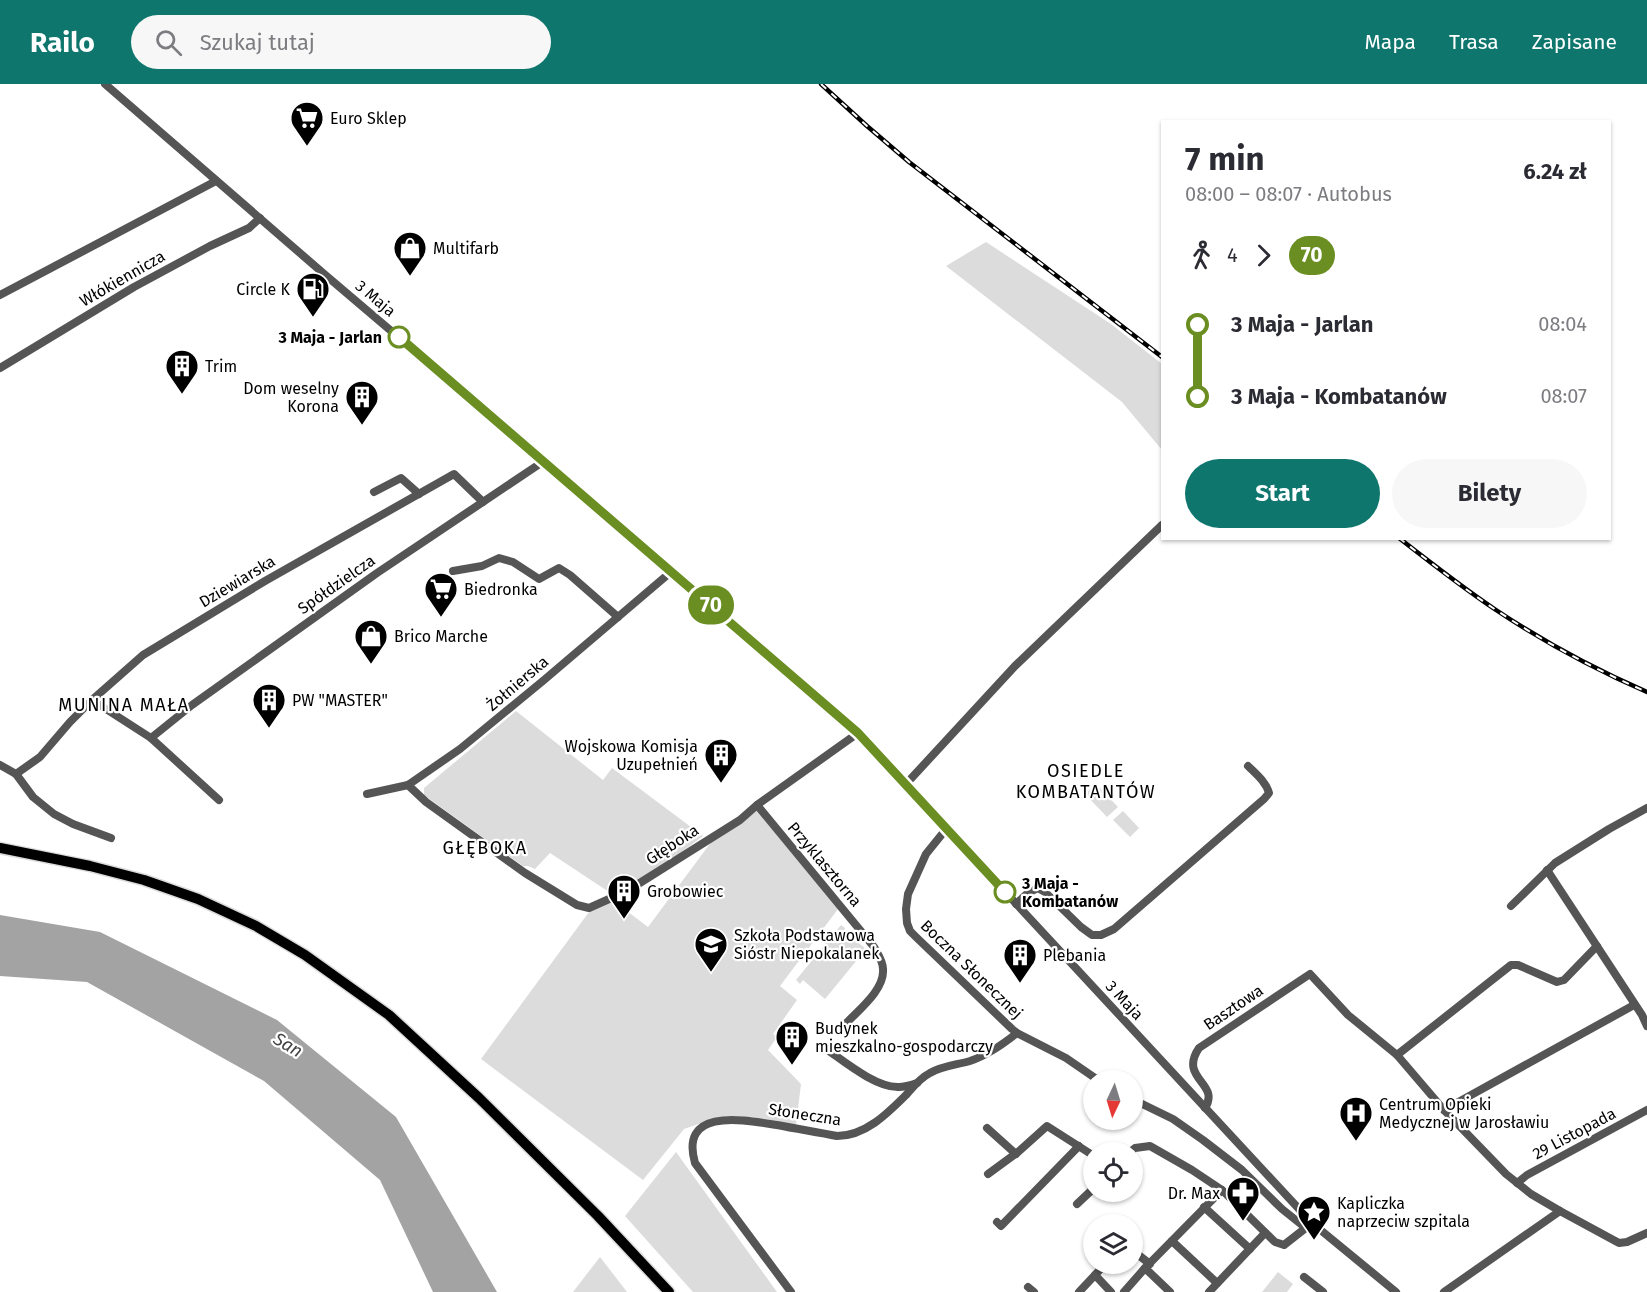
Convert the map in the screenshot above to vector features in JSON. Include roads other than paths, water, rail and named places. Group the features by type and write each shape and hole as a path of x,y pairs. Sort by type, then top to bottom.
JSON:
{"main road":[{"path":"0,848 90,866 144,880 198,899 256,926 305,955 389,1015 422,1045 598,1216 669,1292"}],"street":[{"name":"3 Maja","path":"105,84 858,733 1312,1223 1396,1292"},
{"path":"0,295 216,181"},
{"name":"Włókiennicza","path":"0,368 134,287 249,228 260,218"},
{"name":"Spółdzielcza","path":"151,738 192,705 376,573 544,461"},
{"name":"Dziewiarska","path":"16,774 40,757 92,700 143,655 265,581 454,474 483,502"},
{"path":"374,492 401,478 419,494"},
{"path":"906,784 1015,666 1161,526"},
{"path":"453,571 482,566 499,558 513,562 539,579 559,568 618,617"},
{"name":"Żołnierska","path":"367,794 408,785 469,742 672,571"},
{"path":"92,700 151,738 219,800"},
{"name":"Głęboka","path":"408,785 426,802 525,873 577,905 589,908 627,891 740,820 757,805 858,733"},
{"path":"0,765 16,774 33,797 54,814 73,824 111,838"},
{"path":"1016,904 1028,893 1038,888 1092,935 1101,935 1114,929 1264,800 1269,793 1263,782 1248,766"},
{"name":"Przyklasztorna","path":"757,805 874,947 882,961 884,971 880,983 872,996 840,1030"},
{"path":"1511,906 1555,863 1647,808"},
{"name":"Boczna Słonecznej","path":"947,828 926,854 908,894 906,915 908,927 1017,1033"},
{"path":"1547,870 1647,1026"},
{"path":"1597,946 1564,980 1557,982 1518,965 1512,965 1397,1055 1444,1110 1517,1183 1560,1211 1618,1243 1627,1242 1647,1233"},
{"name":"Basztowa","path":"1205,1108 1209,1102 1209,1092 1198,1079 1193,1068 1194,1056 1199,1048 1310,974 1348,1015 1397,1055"},
{"path":"1444,1110 1634,1005"},
{"path":"1017,1033 1066,1058 1083,1070"},
{"name":"Słoneczna","path":"791,1292 695,1163 692,1141 696,1133 714,1121 729,1119 837,1136 856,1134 868,1127 931,1072 968,1062 987,1054 1017,1033"},
{"path":"829,1051 885,1085 898,1088 917,1083"},
{"path":"1143,1104 1173,1119 1203,1140 1242,1170 1302,1225 1312,1223"},
{"name":"29 Listopada","path":"1517,1183 1527,1175 1647,1110"},
{"path":"988,1174 1016,1154 1047,1126 1083,1148"},
{"path":"987,1128 1016,1154"},
{"path":"997,1222 1001,1226 1079,1146"},
{"path":"1143,1147 1150,1146 1222,1190 1275,1242 1284,1245 1312,1223"},
{"path":"1124,1292 1222,1190"},
{"path":"1077,1204 1083,1198"},
{"path":"1204,1207 1250,1249"},
{"path":"1444,1292 1560,1211"},
{"path":"1209,1292 1265,1233"},
{"path":"1172,1241 1217,1283"},
{"path":"1143,1261 1170,1292"},
{"path":"1079,1292 1095,1275 1111,1292"},
{"path":"1304,1277 1323,1292"}],"water":[{"name":"San","path":"0,915 100,932 277,1020 396,1117 497,1292 433,1292 380,1180 264,1081 87,982 0,976"}],"railway":[{"path":"821,84 909,162 1161,356"},
{"path":"1402,540 1514,622 1570,654 1647,692"}],"place":[{"name":"Euro Sklep","path":"307,147"},
{"name":"Multifarb","path":"410,277"},
{"name":"Circle K","path":"313,318"},
{"name":"3 Maja - Jarlan","path":"399,337"},
{"name":"Trim","path":"182,395"},
{"name":"Dom weselny Korona","path":"362,426"},
{"name":"Biedronka","path":"441,618"},
{"name":"Brico Marche","path":"371,665"},
{"name":"PW \"MASTER\"","path":"269,729"},
{"name":"Wojskowa Komisja Uzupełnień","path":"721,784"},
{"name":"3 Maja - Kombatanów","path":"1005,892"},
{"name":"Grobowiec","path":"624,920"},
{"name":"Szkoła Podstawowa Sióstr Niepokalanek","path":"711,973"},
{"name":"Plebania","path":"1020,984"},
{"name":"Budynek mieszkalno-gospodarczy","path":"792,1066"},
{"name":"Centrum Opieki Medycznej w Jarosławiu","path":"1356,1142"},
{"name":"Dr. Max","path":"1243,1222"},
{"name":"Kapliczka naprzeciw szpitala","path":"1314,1241"}],"district":[{"name":"MUNINA MAŁA","path":"124,705"},
{"name":"OSIEDLE KOMBATANTÓW","path":"1086,781"},
{"name":"GŁĘBOKA","path":"485,848"}]}
